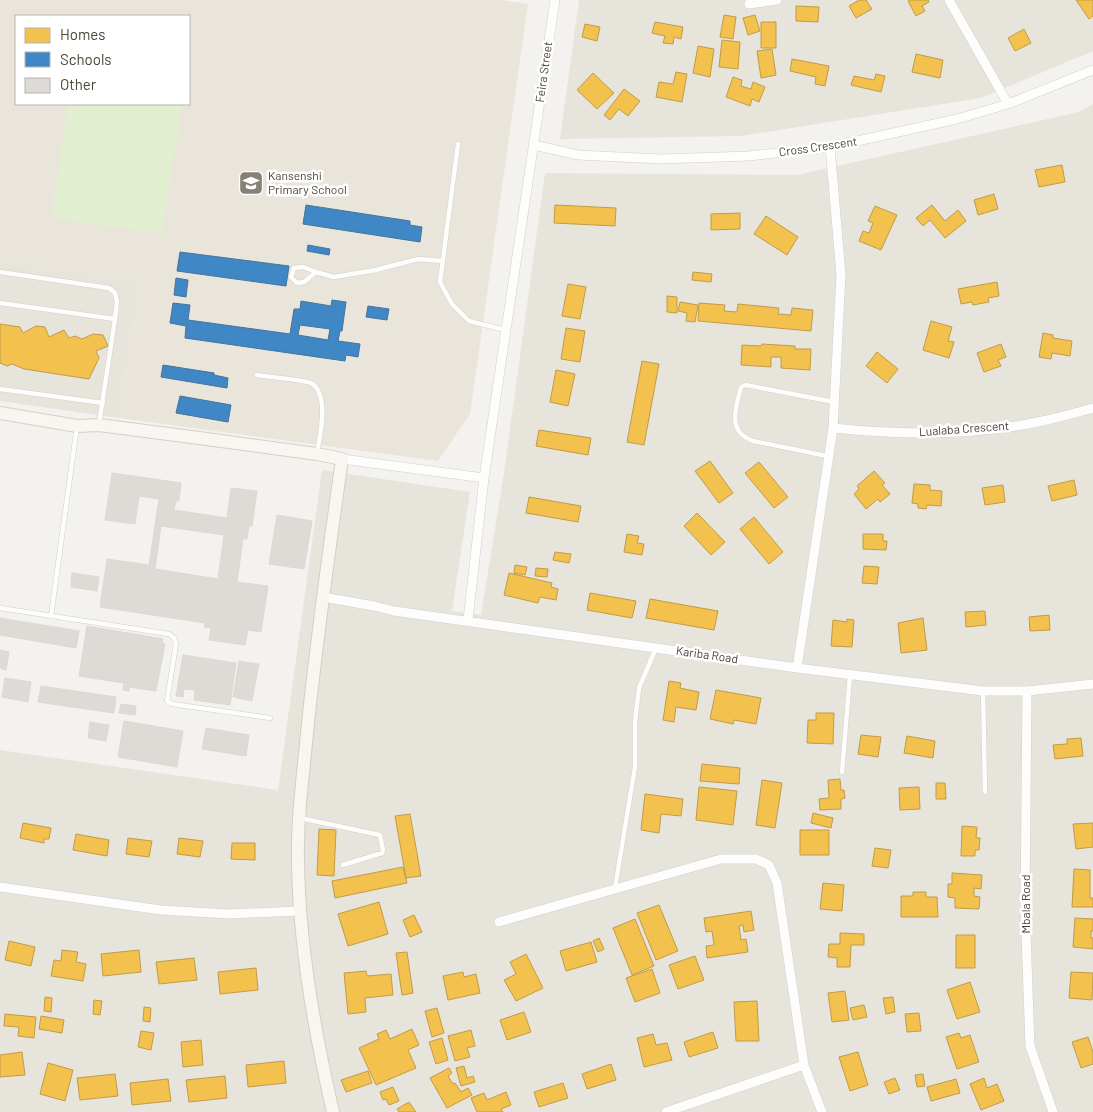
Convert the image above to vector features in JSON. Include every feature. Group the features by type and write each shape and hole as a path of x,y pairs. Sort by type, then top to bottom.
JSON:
{"street":[{"name":"Feira Street","path":"468,620 484,478 555,0"},
{"path":"749,4 777,0"},
{"path":"949,0 1008,104"},
{"name":"Cross Crescent","path":"534,145 578,155 661,159 749,156 830,147 957,119 1008,104 1093,70"},
{"path":"797,668 832,428 834,402 841,275 830,147"},
{"name":"Lualaba Crescent","path":"832,428 880,433 933,433 983,430 1036,422 1093,408"},
{"path":"0,413 77,426 99,425 484,478"},
{"path":"333,1112 316,1032 308,978 299,911 297,860 299,817 323,597 342,459"},
{"name":"Kariba Road","path":"323,597 394,611 850,675 983,690 1027,691 1093,684"},
{"name":"Mbala Road","path":"1027,691 1025,905 1030,1046 1053,1112"},
{"path":"499,922 721,858 756,859 769,864 777,883 804,1065 822,1112"},
{"path":"0,887 161,910 229,914 299,911"},
{"path":"666,1112 804,1065"}],"lane":[{"path":"458,144 440,282 452,304 469,321 507,330"},
{"path":"316,272 304,282 296,283 291,277 294,268 303,267 334,277 376,270 418,258 443,261"},
{"path":"0,272 109,288 116,293 115,319 99,425"},
{"path":"0,303 115,319"},
{"path":"257,375 310,383 320,394 323,418 317,454"},
{"path":"827,456 744,438 735,422 735,412 741,387 746,385 834,402"},
{"path":"0,389 103,403"},
{"path":"51,616 77,426"},
{"path":"0,608 169,634 174,638 176,644 167,701 172,704 270,718"},
{"path":"614,890 635,767 635,722 639,688 656,648"},
{"path":"842,772 850,675"},
{"path":"983,690 985,792"},
{"path":"299,817 380,836 382,853 343,866"}],"shaded area":[{"name":"Kansenshi Primary School","path":"0,0 502,0 528,4 470,414 438,461 119,418 140,280 0,262"},
{"path":"579,0 1093,0 1093,51 981,98 741,136 560,139"},
{"path":"1093,104 1093,1112 0,1112 0,750 278,790 322,470 470,492 452,611 481,615 504,473 545,173 797,175 1079,112"},
{"path":"0,262 140,280 119,418 0,401"}],"green space":[{"path":"68,105 182,105 162,234 51,218"}],"building: Homes":[{"path":"859,0 866,0 872,9 856,18 849,6"},
{"path":"928,0 929,2 922,6 925,11 916,16 908,1"},
{"path":"1076,0 1093,0 1093,16 1089,19"},
{"path":"796,6 819,7 818,22 796,21"},
{"path":"724,15 736,17 733,39 720,37"},
{"path":"755,15 760,31 748,35 743,18"},
{"path":"655,22 683,27 681,39 674,37 673,44 663,43 665,36 652,33"},
{"path":"761,22 776,22 776,48 761,48"},
{"path":"585,24 600,27 597,41 582,37"},
{"path":"1024,29 1031,43 1015,51 1008,38"},
{"path":"722,40 740,42 738,69 719,67"},
{"path":"698,46 714,49 710,77 693,73"},
{"path":"772,49 776,75 761,78 757,51"},
{"path":"916,54 943,60 940,78 912,72"},
{"path":"792,59 829,66 825,86 815,84 816,77 790,71"},
{"path":"676,72 687,74 682,102 656,97 659,82 673,84"},
{"path":"593,73 614,93 597,109 577,90"},
{"path":"876,74 885,76 881,92 851,85 854,76 874,80"},
{"path":"733,77 742,80 741,86 751,89 753,82 765,87 759,102 752,99 750,106 726,97"},
{"path":"624,89 640,101 628,116 619,109 610,120 604,115"},
{"path":"1062,165 1065,182 1039,187 1035,170"},
{"path":"994,194 998,209 978,215 974,200"},
{"path":"555,205 616,208 615,226 554,223"},
{"path":"932,205 945,221 958,210 966,221 945,238 930,220 923,226 916,218"},
{"path":"875,206 897,215 881,250 859,241 863,231 869,233 873,223 868,221"},
{"path":"740,213 740,229 711,230 711,214"},
{"path":"766,216 798,237 787,255 754,234"},
{"path":"693,272 712,274 711,282 692,280"},
{"path":"997,282 999,296 988,298 989,302 973,305 972,302 961,304 958,289"},
{"path":"568,284 586,287 580,319 562,316"},
{"path":"667,296 677,297 677,313 667,312"},
{"path":"680,302 698,305 695,322 686,321 687,313 678,311"},
{"path":"699,303 725,305 724,311 737,312 738,304 779,308 778,314 791,315 792,308 813,310 811,331 698,321"},
{"path":"931,321 952,327 948,341 954,342 949,358 923,350"},
{"path":"0,324 20,327 23,333 36,326 45,327 49,337 64,330 69,338 75,336 82,339 93,334 103,335 108,346 96,351 99,358 89,379 24,369 12,364 7,366 0,363"},
{"path":"566,328 585,331 580,362 561,359"},
{"path":"1043,333 1053,335 1053,338 1072,341 1070,356 1052,353 1051,359 1039,357"},
{"path":"762,344 795,346 795,349 811,349 810,370 781,368 781,357 771,357 771,367 741,365 742,345 761,346"},
{"path":"1001,344 1006,357 998,360 1001,366 984,372 977,353"},
{"path":"877,352 898,369 887,383 866,366"},
{"path":"642,361 659,364 644,445 627,442"},
{"path":"556,370 575,374 568,406 550,402"},
{"path":"539,430 591,438 588,455 536,446"},
{"path":"710,461 733,493 719,503 695,471"},
{"path":"759,462 788,497 774,508 745,473"},
{"path":"874,471 885,483 882,485 890,494 880,502 878,499 866,509 854,494 859,489 857,486"},
{"path":"1074,480 1077,495 1052,501 1048,486"},
{"path":"914,484 930,485 930,490 942,491 941,506 927,505 926,509 918,508 918,504 912,503"},
{"path":"1003,485 1005,502 985,505 982,488"},
{"path":"529,497 581,506 578,522 526,513"},
{"path":"697,513 725,542 711,555 684,526"},
{"path":"754,517 783,552 769,564 740,529"},
{"path":"627,534 639,536 637,543 644,544 642,555 624,552"},
{"path":"863,534 883,534 883,541 887,541 886,550 863,549"},
{"path":"555,552 571,554 569,563 553,560"},
{"path":"515,565 527,567 525,575 514,573"},
{"path":"864,566 879,567 877,584 862,583"},
{"path":"536,568 548,569 547,577 535,576"},
{"path":"509,573 552,583 551,587 558,589 556,600 540,597 538,603 504,595"},
{"path":"590,593 636,601 632,618 587,610"},
{"path":"650,599 718,611 714,630 646,618"},
{"path":"985,611 986,625 966,627 965,612"},
{"path":"1049,615 1050,630 1030,631 1029,617"},
{"path":"923,618 927,650 901,653 898,623"},
{"path":"847,619 854,620 852,647 831,646 833,620 847,622"},
{"path":"669,681 681,683 680,688 699,692 696,710 676,707 674,722 663,720"},
{"path":"716,690 761,698 756,724 734,720 733,724 710,719"},
{"path":"816,713 834,713 833,744 807,743 808,720 816,720"},
{"path":"861,735 881,737 878,757 858,754"},
{"path":"907,736 935,741 933,758 904,753"},
{"path":"1081,738 1083,756 1055,759 1053,745 1067,744 1067,739"},
{"path":"702,764 740,768 739,784 700,781"},
{"path":"840,779 841,790 844,790 845,798 841,799 841,809 820,810 819,799 829,798 828,780"},
{"path":"762,780 782,783 775,828 756,825"},
{"path":"936,783 945,783 946,799 936,799"},
{"path":"699,787 737,791 733,825 696,820"},
{"path":"919,787 920,809 900,810 899,788"},
{"path":"645,794 683,799 681,816 661,814 659,833 641,830"},
{"path":"813,813 833,818 831,828 811,823"},
{"path":"410,814 421,876 406,878 395,816"},
{"path":"23,823 51,828 49,839 44,839 44,843 20,838"},
{"path":"1093,823 1093,847 1076,849 1073,824"},
{"path":"962,826 977,827 976,838 980,838 979,850 975,850 975,856 961,856"},
{"path":"319,829 336,830 334,876 317,875"},
{"path":"800,830 829,830 829,855 800,855"},
{"path":"76,834 109,840 107,856 73,850"},
{"path":"128,838 152,841 149,857 126,854"},
{"path":"179,838 203,841 200,857 177,854"},
{"path":"232,843 255,843 255,860 231,859"},
{"path":"875,848 891,850 888,868 872,866"},
{"path":"403,867 407,883 335,898 332,881"},
{"path":"1074,869 1090,870 1090,898 1093,898 1093,907 1072,907"},
{"path":"952,873 982,875 981,889 974,888 974,896 980,897 979,909 955,908 955,898 948,897 948,884 952,884"},
{"path":"823,883 844,885 842,911 820,909"},
{"path":"913,892 926,892 926,897 937,897 938,917 901,917 901,896 913,896"},
{"path":"379,902 388,934 348,946 338,914"},
{"path":"659,905 678,951 656,960 637,913"},
{"path":"751,911 754,930 744,932 743,925 739,926 741,940 746,939 748,952 707,958 706,946 714,945 712,931 706,932 704,918"},
{"path":"414,915 422,932 410,937 403,920"},
{"path":"1075,918 1093,919 1091,938 1093,938 1093,949 1073,947"},
{"path":"635,919 654,966 632,975 613,928"},
{"path":"840,933 864,934 864,945 851,945 850,967 837,967 837,958 828,957 829,944 840,944"},
{"path":"956,935 975,935 975,968 956,968"},
{"path":"599,938 604,949 598,952 593,941"},
{"path":"9,941 35,947 31,966 5,960"},
{"path":"591,942 597,962 566,971 560,951"},
{"path":"62,950 78,952 76,962 86,964 83,981 51,976 54,960 61,961"},
{"path":"139,950 141,972 103,976 101,954"},
{"path":"407,952 413,993 402,995 396,953"},
{"path":"526,954 543,988 516,1001 504,980 516,974 510,962"},
{"path":"695,956 704,980 678,989 669,965"},
{"path":"194,958 197,980 159,984 156,962"},
{"path":"256,968 258,990 220,994 218,972"},
{"path":"652,969 660,993 635,1002 626,978"},
{"path":"366,971 367,976 391,974 393,995 365,998 366,1012 348,1014 344,973"},
{"path":"463,972 464,977 476,974 480,993 448,1000 443,976"},
{"path":"1071,972 1093,973 1092,1000 1069,998"},
{"path":"970,982 980,1012 957,1019 947,990"},
{"path":"845,991 849,1020 832,1022 828,993"},
{"path":"45,997 52,998 51,1012 44,1011"},
{"path":"893,997 895,1012 886,1014 883,998"},
{"path":"94,1000 102,1001 100,1015 93,1014"},
{"path":"757,1001 759,1041 736,1041 734,1002"},
{"path":"864,1005 867,1017 853,1020 850,1008"},
{"path":"144,1007 151,1008 150,1022 143,1021"},
{"path":"437,1008 444,1033 432,1037 425,1011"},
{"path":"524,1012 531,1032 507,1040 500,1020"},
{"path":"919,1013 921,1031 907,1032 905,1014"},
{"path":"5,1014 36,1017 34,1038 18,1036 19,1027 4,1026"},
{"path":"41,1016 64,1020 62,1033 39,1029"},
{"path":"412,1029 419,1045 408,1050 416,1068 376,1085 359,1048 379,1039 377,1034 386,1030 390,1039"},
{"path":"471,1030 475,1046 467,1048 470,1057 455,1061 448,1036"},
{"path":"141,1031 154,1033 151,1050 138,1047"},
{"path":"713,1032 718,1048 689,1057 684,1042"},
{"path":"959,1033 961,1038 970,1035 979,1062 957,1069 946,1037"},
{"path":"653,1034 656,1045 667,1043 672,1060 644,1067 637,1038"},
{"path":"1088,1037 1093,1052 1093,1064 1081,1068 1072,1042"},
{"path":"442,1038 448,1060 436,1064 429,1042"},
{"path":"201,1040 203,1065 183,1067 181,1042"},
{"path":"22,1052 25,1075 0,1077 0,1055"},
{"path":"858,1052 868,1085 850,1091 839,1057"},
{"path":"284,1061 286,1083 248,1087 246,1065"},
{"path":"48,1063 73,1070 65,1101 40,1094"},
{"path":"611,1064 616,1080 587,1089 582,1074"},
{"path":"464,1066 467,1078 473,1076 475,1082 461,1086 456,1068"},
{"path":"449,1068 452,1073 448,1076 453,1084 455,1083 461,1092 468,1088 472,1095 447,1108 430,1078"},
{"path":"368,1071 372,1083 346,1092 341,1080"},
{"path":"115,1074 118,1096 80,1100 77,1078"},
{"path":"923,1074 925,1086 917,1087 915,1075"},
{"path":"225,1076 227,1098 189,1102 186,1080"},
{"path":"895,1078 900,1090 889,1094 884,1082"},
{"path":"984,1078 987,1088 997,1084 1004,1101 981,1110 970,1084"},
{"path":"168,1079 171,1101 132,1105 130,1083"},
{"path":"956,1079 960,1093 931,1101 927,1087"},
{"path":"563,1083 568,1098 539,1107 534,1092"},
{"path":"393,1087 399,1101 389,1105 386,1099 383,1100 380,1092"},
{"path":"506,1092 511,1105 501,1109 503,1112 477,1112 471,1098 484,1093 487,1100"},
{"path":"409,1102 416,1112 399,1112 397,1109"}],"building: Schools":[{"path":"306,205 410,221 410,225 422,227 420,242 303,224"},
{"path":"308,245 330,249 329,255 307,251"},
{"path":"180,252 289,266 286,286 177,271"},
{"path":"176,278 188,280 186,297 174,295"},
{"path":"332,300 346,302 342,331 340,331 338,341 360,344 358,357 346,355 345,361 185,338 186,326 170,323 173,303 190,305 188,320 290,334 294,309 300,309 301,301 331,306","holes":["300,325 330,329 328,340 298,335"]},
{"path":"368,306 389,309 387,320 366,317"},
{"path":"163,365 214,373 214,375 228,378 227,388 161,377"},
{"path":"180,396 231,405 228,422 176,413"}],"building: Other":[{"path":"112,473 181,483 179,501 176,501 174,510 227,518 231,488 257,491 252,526 249,526 247,539 243,539 237,582 268,586 261,632 248,630 245,645 209,640 211,628 204,627 205,623 100,607 107,559 149,565 159,499 139,496 135,524 105,520","holes":["161,526 224,535 218,579 155,569"]},
{"path":"277,515 312,521 304,569 269,564"},
{"path":"72,573 99,577 97,591 71,587"},
{"path":"0,618 79,631 76,648 0,635"},
{"path":"87,626 163,639 162,643 165,644 156,691 129,687 129,691 123,690 124,683 79,676"},
{"path":"0,650 9,652 6,670 0,668"},
{"path":"183,655 236,663 230,705 194,700 195,690 184,689 183,697 176,696"},
{"path":"239,661 259,664 252,701 233,697"},
{"path":"5,678 31,682 28,702 2,697"},
{"path":"41,686 116,697 114,713 38,702"},
{"path":"121,704 136,706 135,715 119,713"},
{"path":"124,721 183,731 177,767 118,757"},
{"path":"90,722 109,725 106,741 88,738"},
{"path":"206,728 249,735 246,756 202,749"}],"place":[{"name":"Kansenshi Primary School","path":"251,183"}]}
